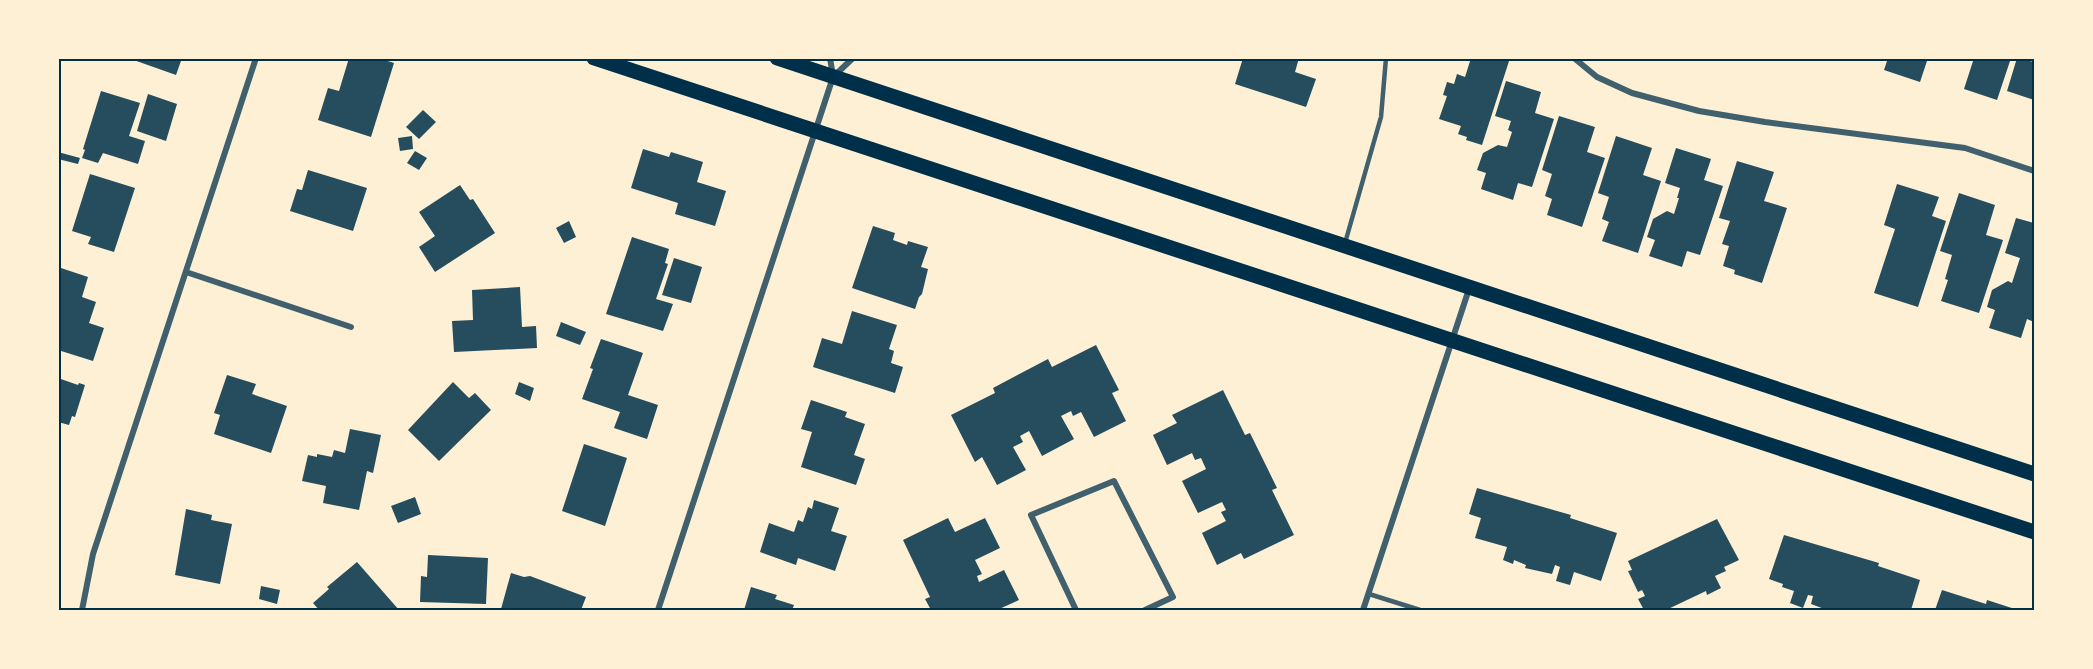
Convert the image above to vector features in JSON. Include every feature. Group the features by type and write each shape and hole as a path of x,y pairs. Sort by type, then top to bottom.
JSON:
{"main road":[{"path":"594,58 2034,532"},
{"path":"777,58 2034,474"}],"street":[{"path":"82,610 93,554 256,58"},
{"path":"830,58 833,77"},
{"path":"658,610 833,77 853,58"},
{"path":"1574,58 1597,77 1632,93 1699,111 1765,122 1965,148 2034,171"},
{"path":"186,272 351,327"},
{"path":"1363,610 1470,288"},
{"path":"1076,610 1031,515 1114,481 1173,597 1145,610"}],"lane":[{"path":"1344,245 1381,117 1386,58"},
{"path":"1369,594 1420,610"}],"building":[{"path":"128,58 182,58 176,75"},
{"path":"349,58 378,58 394,63 371,137 318,120 328,88 339,91"},
{"path":"1243,58 1299,58 1295,72 1316,79 1306,107 1235,84"},
{"path":"1471,58 1510,58 1482,145 1466,140 1467,137 1458,134 1461,126 1439,119 1447,96 1443,95 1447,82 1454,84 1457,74 1465,77"},
{"path":"1888,58 1928,58 1920,82 1884,70"},
{"path":"1974,58 2011,58 1997,100 1964,89"},
{"path":"2017,58 2034,62 2034,100 2007,91"},
{"path":"1506,81 1541,92 1535,113 1554,119 1532,187 1518,183 1513,200 1481,189 1486,173 1477,170 1483,153 1498,145 1507,147 1512,132 1508,130 1511,121 1495,116"},
{"path":"101,91 140,103 129,136 145,141 138,164 103,153 98,163 82,158"},
{"path":"148,94 177,104 166,141 137,131"},
{"path":"423,110 436,122 419,139 406,127"},
{"path":"1559,116 1595,127 1587,152 1605,158 1582,227 1547,215 1552,199 1545,196 1552,174 1542,170"},
{"path":"412,136 413,149 400,151 398,138"},
{"path":"1616,136 1652,148 1643,175 1661,181 1638,253 1602,241 1609,222 1602,219 1609,197 1598,193"},
{"path":"1676,148 1711,159 1704,180 1723,186 1700,255 1687,251 1682,267 1649,256 1655,240 1647,237 1653,219 1667,211 1674,214 1680,188 1665,183"},
{"path":"643,149 669,157 671,152 703,162 697,182 726,191 715,226 675,214 678,203 631,188"},
{"path":"415,151 427,158 419,170 407,163"},
{"path":"58,152 80,158 78,164 58,159"},
{"path":"1737,161 1774,172 1764,201 1787,208 1762,283 1734,274 1735,270 1723,266 1729,246 1722,244 1730,221 1719,218"},
{"path":"308,170 367,188 353,231 290,211 297,189 302,190"},
{"path":"90,174 135,188 114,252 88,244 91,237 72,231"},
{"path":"1897,184 1939,197 1932,216 1946,221 1918,307 1874,293 1895,229 1884,225"},
{"path":"460,185 470,200 473,199 495,233 435,272 419,247 435,236 419,212"},
{"path":"1959,193 1995,205 1986,235 2003,240 1979,313 1941,301 1948,280 1945,279 1952,255 1940,251"},
{"path":"2016,218 2034,223 2034,322 2027,319 2021,338 1989,328 1995,310 1987,307 1992,290 2008,281 2012,283 2020,258 2005,253"},
{"path":"569,221 576,237 564,243 556,228"},
{"path":"873,226 895,233 893,240 907,245 908,241 928,247 921,267 928,269 922,294 915,309 852,288"},
{"path":"632,237 669,249 665,263 668,264 656,299 673,304 663,331 606,314"},
{"path":"674,258 702,267 691,303 662,295"},
{"path":"58,267 88,277 82,297 96,302 89,323 104,328 93,361 58,350"},
{"path":"520,287 522,327 536,326 537,348 454,352 452,321 473,320 472,290"},
{"path":"852,311 897,325 889,349 894,351 891,363 903,367 895,393 813,367 822,338 842,344"},
{"path":"561,322 586,332 580,345 556,336"},
{"path":"601,339 643,353 628,395 658,405 647,439 614,428 620,412 582,399"},
{"path":"1096,345 1119,390 1112,393 1126,421 1094,437 1081,412 1073,416 1071,411 1061,416 1074,439 1042,456 1029,431 1020,436 1023,442 1013,447 1026,470 997,485 982,457 975,462 951,415 995,393 993,388 1048,359 1052,367"},
{"path":"227,375 256,384 252,394 287,406 271,453 214,434 220,415 214,413"},
{"path":"58,378 85,385 75,417 72,416 69,425 58,422"},
{"path":"453,382 469,398 475,393 491,410 439,461 408,430"},
{"path":"519,382 534,388 530,401 515,394"},
{"path":"1223,390 1245,435 1250,433 1277,488 1272,490 1294,535 1244,559 1241,553 1217,565 1202,533 1226,521 1221,512 1226,510 1222,502 1198,513 1182,481 1206,469 1201,458 1195,460 1192,453 1167,465 1153,435 1177,423 1172,415"},
{"path":"811,400 847,412 845,417 865,424 854,455 865,459 856,485 801,467 812,432 801,429"},
{"path":"350,429 381,435 373,473 367,471 359,510 323,503 326,486 302,481 308,455 332,457 334,450 345,453"},
{"path":"584,444 627,458 605,526 562,511"},
{"path":"1477,488 1571,515 1570,518 1617,533 1601,581 1574,572 1570,585 1556,581 1560,567 1555,565 1552,574 1525,568 1526,565 1514,560 1513,564 1503,560 1507,547 1475,538 1481,518 1469,514"},
{"path":"415,497 421,514 398,523 391,506"},
{"path":"814,500 839,508 831,531 847,536 835,571 798,558 796,565 760,552 769,523 794,532 798,520 803,522 808,507 812,509"},
{"path":"186,509 212,515 211,520 232,524 220,584 175,575"},
{"path":"948,518 955,532 985,518 1000,548 975,560 982,574 977,576 979,582 1004,570 1019,600 997,610 931,610 925,599 930,597 903,540"},
{"path":"1717,519 1739,560 1724,567 1726,571 1715,576 1721,588 1707,595 1706,591 1666,610 1644,610 1638,599 1645,596 1642,590 1638,592 1628,571 1632,570 1628,561"},
{"path":"1784,535 1879,563 1878,566 1920,580 1911,610 1827,610 1811,604 1813,596 1808,595 1803,608 1790,603 1794,591 1769,579"},
{"path":"428,555 488,558 486,604 420,602 421,576 427,577"},
{"path":"357,562 399,610 319,610 313,603 329,589 327,587"},
{"path":"511,573 524,577 530,576 586,597 581,610 501,609"},
{"path":"261,586 280,590 277,604 259,599"},
{"path":"751,587 777,595 775,599 794,605 792,610 744,610"},
{"path":"1942,590 1986,604 1987,600 2018,610 1935,610"}]}
